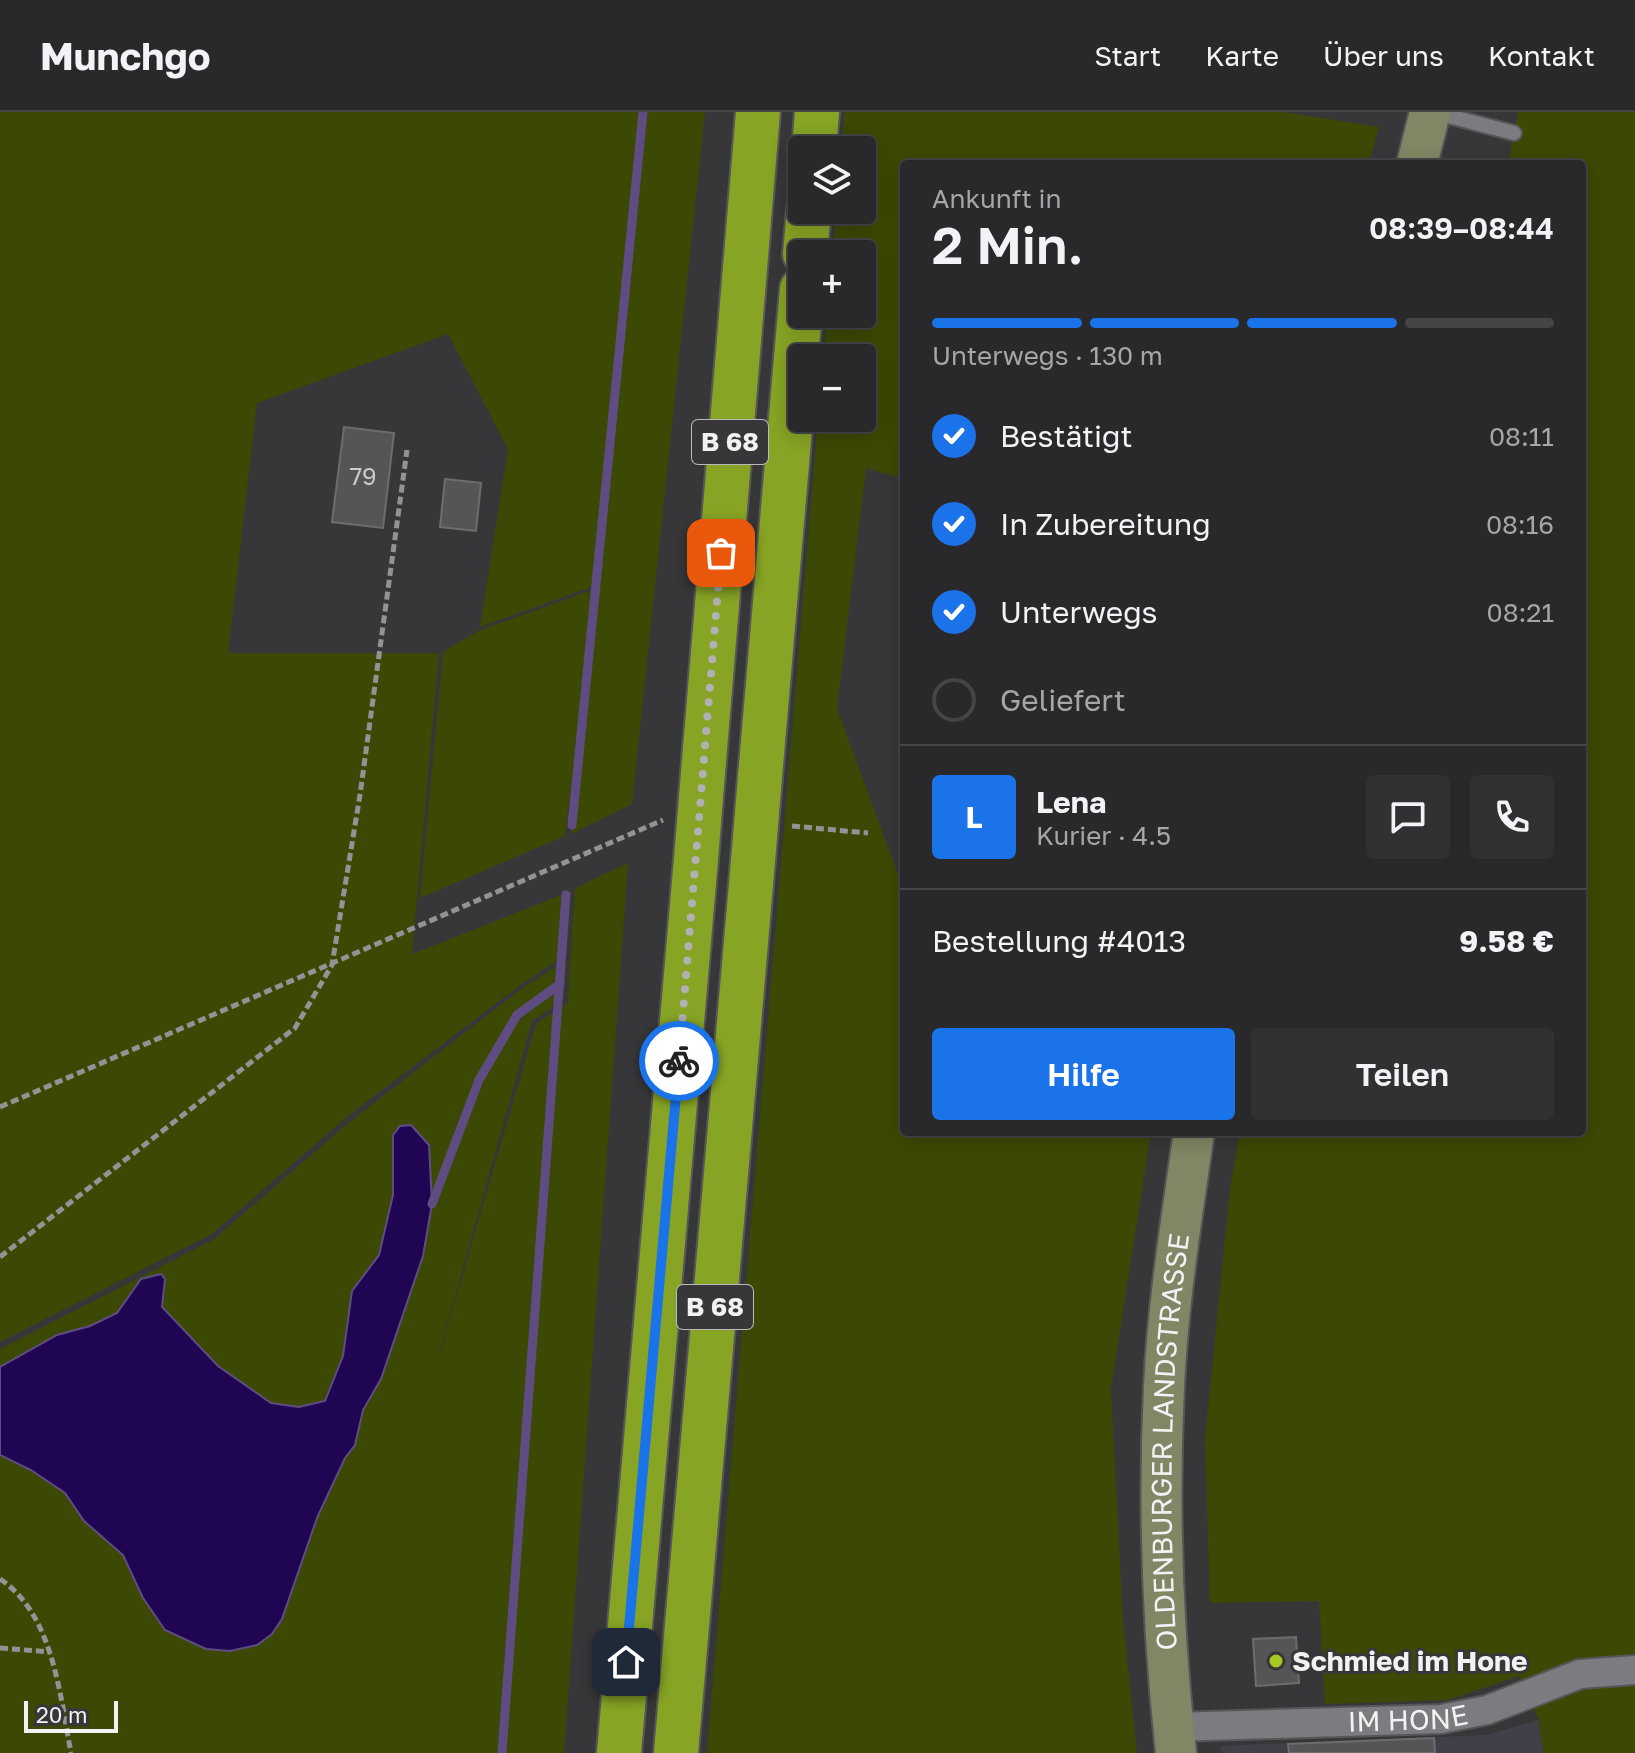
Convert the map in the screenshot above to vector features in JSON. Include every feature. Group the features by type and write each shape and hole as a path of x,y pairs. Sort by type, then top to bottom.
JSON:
{"highway":[{"name":"B 68","path":"619,1753 758,112"},
{"path":"815,136 817,112"},
{"name":"B 68","path":"676,1753 799,328"}],"street":[{"path":"1418,160 1431,112"},
{"name":"OLDENBURGER LANDSTRASSE","path":"1175,1740 1164,1555 1164,1387 1177,1249 1193,1136"},
{"name":"IM HONE","path":"1175,1740 1441,1719 1487,1710 1580,1674 1635,1670"}],"lane":[{"path":"1431,112 1514,133"}],"path":[{"path":"0,1257 295,1028 332,965 360,795 407,450"},
{"path":"0,1107 675,814"},
{"path":"779,825 868,833"},
{"path":"0,1579 15,1589 52,1652 71,1753"},
{"path":"0,1648 52,1652"}],"shaded area":[{"path":"411,1125 429,1145 432,1204 423,1256 381,1379 363,1410 355,1445 345,1458 317,1518 282,1619 272,1634 257,1645 230,1651 206,1649 165,1630 143,1598 123,1555 84,1521 65,1493 31,1470 0,1455 0,1367 57,1335 90,1326 117,1313 141,1279 161,1274 165,1279 162,1307 218,1366 271,1403 299,1407 325,1401 343,1356 352,1291 379,1255 393,1195 393,1135 400,1126"},
{"path":"1539,1720 1543,1753 1221,1753 1220,1746 1486,1735"}],"green space":[{"path":"0,112 705,112 632,804 571,834 600,584 480,627 508,449 448,334 257,403 228,653 439,653 412,954 571,891 567,954 523,983 349,1115 212,1234 0,1342"},
{"path":"844,112 1283,112 1379,127 1370,160 900,160 900,478 866,468 837,709 900,879 900,1136 1150,1136 1111,1388 1123,1621 1137,1753 707,1753 817,432 876,432 876,344 824,344 826,328 876,328 876,240 833,240 835,224 876,224 876,136 842,136"},
{"path":"1518,112 1635,112 1635,1753 1543,1753 1539,1720 1519,1676 1448,1700 1325,1704 1319,1601 1210,1603 1205,1439 1230,1188 1239,1136 1586,1136 1586,160 1509,160"},
{"path":"595,589 565,836 420,898 443,652 478,631"},
{"path":"628,863 564,1753 0,1753 0,1349 213,1240 347,1124 525,986 567,960 563,1001 532,1021 428,1393 536,1024 568,1002 575,888"}],"building":[{"path":"344,427 394,433 383,528 332,522"},
{"path":"445,479 481,483 476,531 440,527"},
{"name":"Schmied im Hone","path":"1296,1637 1299,1683 1256,1686 1253,1639"},
{"path":"1434,1738 1435,1753 1289,1753 1288,1744"}],"waterway":[{"path":"572,825 643,112"},
{"path":"502,1753 566,895"},
{"path":"432,1204 479,1080 517,1015 560,984"}],"way so far":[{"path":"679,1061 721,553"}],"place":[{"name":"Schmied im Hone","path":"1276,1661"}],"route":[{"path":"626,1662 679,1061"}]}
